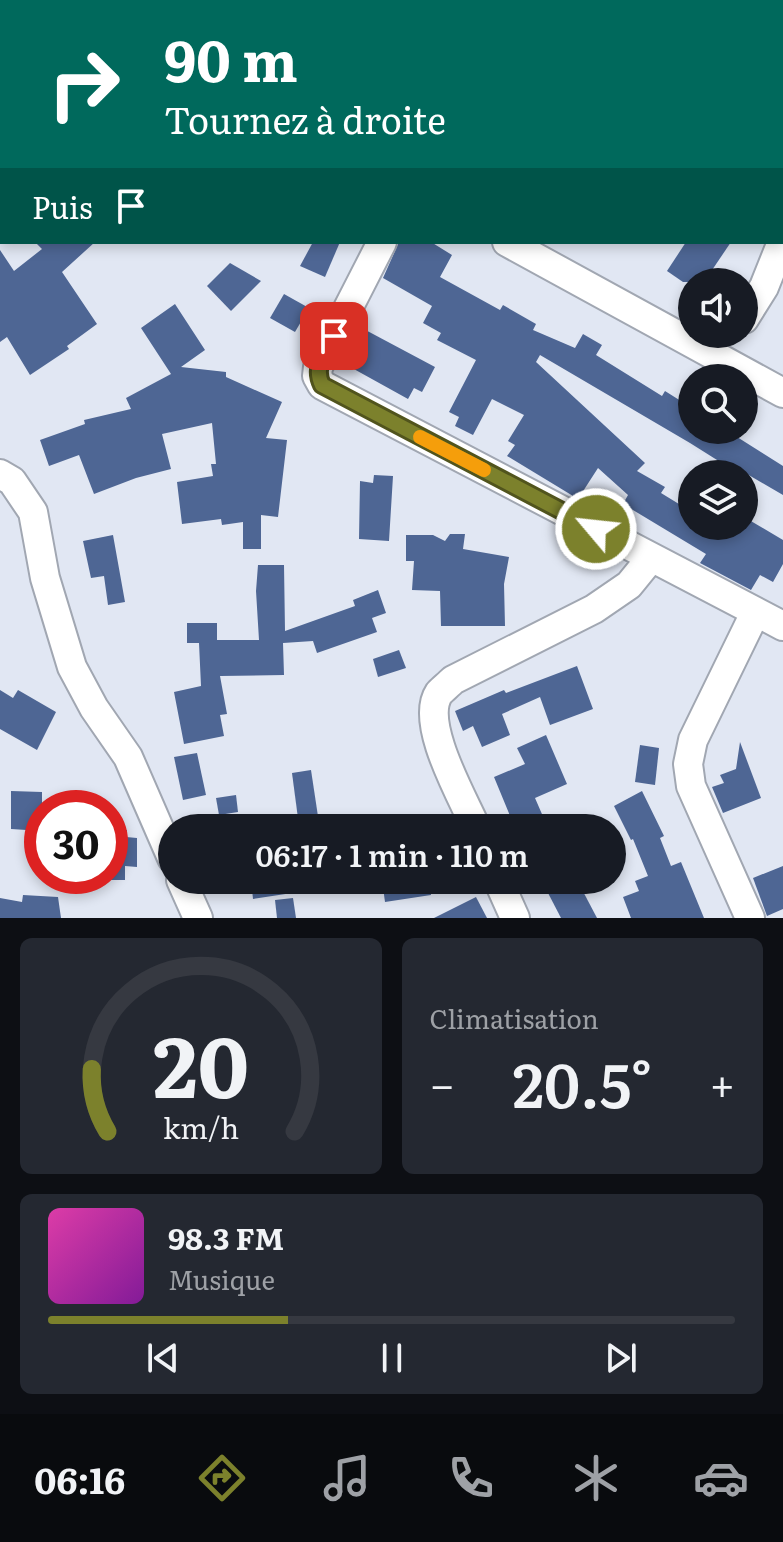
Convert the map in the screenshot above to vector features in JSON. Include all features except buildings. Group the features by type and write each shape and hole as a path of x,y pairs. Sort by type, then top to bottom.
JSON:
{"street":[{"path":"381,244 318,367 317,376 322,385 783,626"},
{"path":"511,244 783,393"},
{"path":"758,297 781,244"},
{"path":"719,359 726,348"},
{"path":"0,474 12,481 33,512 45,578 72,667 94,708 128,757 158,826"},
{"path":"470,814 435,733 434,713 438,694 453,680 594,609 629,585 651,558"},
{"path":"750,918 691,786 688,764 693,740 755,613"},
{"path":"187,894 198,918"},
{"path":"504,894 515,918"}],"slow traffic":[{"path":"420,437 484,470"}],"route":[{"path":"334,336 318,367 317,376 322,385 596,529"}]}
